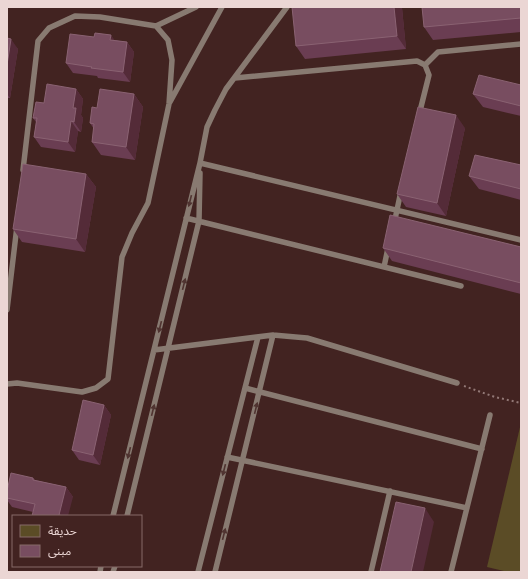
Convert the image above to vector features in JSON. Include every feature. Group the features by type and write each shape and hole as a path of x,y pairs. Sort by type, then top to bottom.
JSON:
{"lane":[{"path":"22,175 38,41 49,28 75,16 100,17 156,26 196,7"},
{"path":"169,104 222,7"},
{"path":"113,515 200,163 207,127 226,90 287,7"},
{"path":"7,384 17,383 82,392 96,388 108,378 122,257 132,233 148,203 169,104 172,60 168,40 156,26"},
{"path":"425,66 438,52 521,44"},
{"path":"235,78 416,61 425,66 429,75 418,120"},
{"path":"200,163 521,240"},
{"path":"127,515 199,221 200,163"},
{"path":"392,232 402,188"},
{"path":"186,218 461,286"},
{"path":"7,310 17,223"},
{"path":"384,267 390,239"},
{"path":"154,350 274,335 307,338 457,383"},
{"path":"215,572 274,335"},
{"path":"198,572 258,337"},
{"path":"245,388 482,449"},
{"path":"451,572 490,415"},
{"path":"227,456 467,508"},
{"path":"371,572 390,491"}],"path":[{"path":"457,383 495,397 521,403"}],"green space":[{"path":"521,423 521,572 508,572 487,567"}],"building":[{"path":"292,7 394,7 397,36 296,46"},
{"path":"422,7 521,7 521,18 424,27"},
{"path":"95,33 111,35 110,40 127,42 123,72 66,63 70,34 94,37"},
{"path":"7,38 11,39 7,65"},
{"path":"479,75 521,85 521,106 473,94"},
{"path":"47,84 76,89 73,108 76,108 74,122 71,121 68,142 34,137 37,118 33,118 36,102 44,103"},
{"path":"100,89 134,94 126,147 92,142 94,124 90,123 92,107 97,108"},
{"path":"418,107 456,115 437,203 397,194"},
{"path":"475,155 521,165 521,189 469,176"},
{"path":"23,164 86,174 76,239 13,229"},
{"path":"390,215 521,247 521,283 383,248"},
{"path":"83,400 104,405 93,455 72,450"},
{"path":"11,473 33,478 33,480 66,487 59,515 32,515 35,504 7,498"},
{"path":"396,502 425,508 411,572 380,572"}]}
